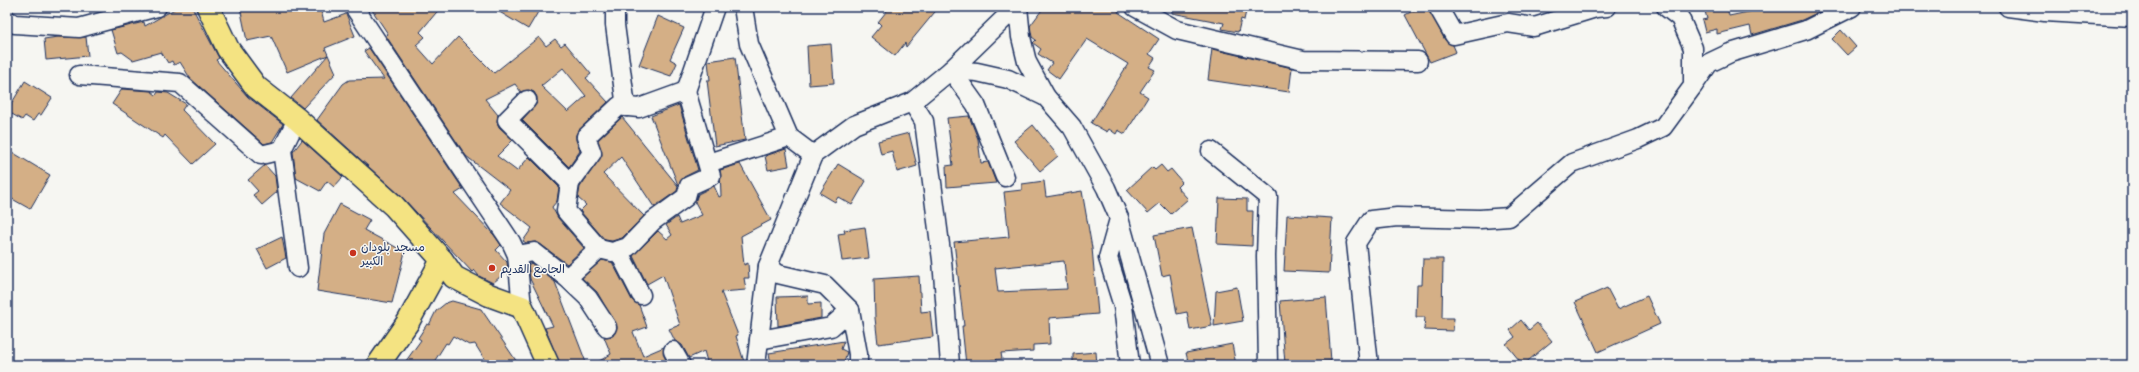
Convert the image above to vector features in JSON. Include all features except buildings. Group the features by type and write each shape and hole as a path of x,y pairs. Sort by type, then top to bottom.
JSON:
{"main road":[{"path":"208,7 228,49 256,87 297,119 394,206 442,260 454,277 489,295 522,307 548,365"},
{"path":"378,365 408,322 442,260"}],"street":[{"path":"7,20 14,24 79,28 157,7"},
{"path":"354,7 511,242 517,256 522,307"},
{"path":"615,7 615,24 626,107"},
{"path":"686,91 638,108 619,106 586,137 592,153 570,183 566,211 599,249 612,252 628,247 653,222 686,197 689,186 711,176 686,91 715,7"},
{"path":"743,7 749,44 789,137 813,155"},
{"path":"756,365 768,266 813,155 854,125 912,102 951,70 1017,7"},
{"path":"1017,7 1021,37 1027,62 1046,97 1072,127 1106,188 1119,218 1160,365"},
{"path":"1135,7 1177,30 1303,60 1418,61"},
{"path":"1438,7 1454,35 1508,22 1534,28 1596,8 1607,7"},
{"path":"1666,7 1680,18 1694,48 1693,86"},
{"path":"1369,365 1356,243 1371,220 1398,217 1480,219 1509,217 1572,163 1638,139 1663,127 1709,63 1730,53 1806,30 1852,7"},
{"path":"2008,7 2045,12 2132,17"},
{"path":"951,70 977,72 1008,79 1046,97"},
{"path":"951,70 976,105 1005,177"},
{"path":"79,75 180,83 261,155 282,150"},
{"path":"526,100 507,120 570,183"},
{"path":"912,102 924,121 942,260 950,365"},
{"path":"297,119 282,150 298,268"},
{"path":"708,163 789,137"},
{"path":"1210,151 1268,197 1266,256 1268,365"},
{"path":"1119,218 1108,258 1123,306 1130,365"},
{"path":"567,278 599,249"},
{"path":"618,250 641,295"},
{"path":"517,256 534,252 567,278 588,298 607,327"},
{"path":"768,266 778,274 825,285 850,310 858,354 858,365"},
{"path":"758,340 831,327 850,310"}],"place":[{"name":"مسجد بلودان الكبير","path":"353,253"},
{"name":"الجامع القديم","path":"492,268"}]}
